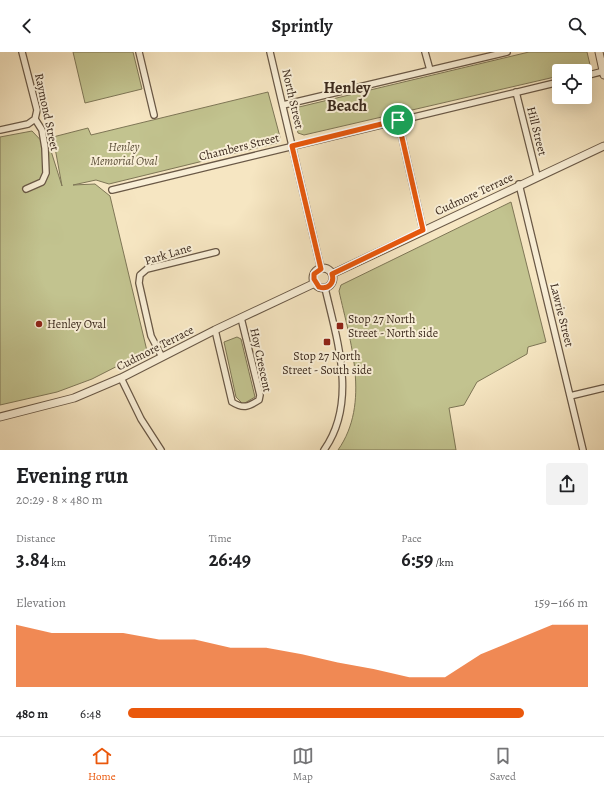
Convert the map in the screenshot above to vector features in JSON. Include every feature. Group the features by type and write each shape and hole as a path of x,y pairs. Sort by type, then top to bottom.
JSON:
{"street":[{"name":"Raymond Street","path":"22,52 36,110 35,119 42,130 46,173 42,182 26,189"},
{"path":"139,52 154,115"},
{"name":"North Street","path":"270,52 321,269"},
{"path":"425,52 430,70"},
{"path":"283,105 507,52"},
{"path":"592,75 604,73 599,52"},
{"name":"Chambers Street","path":"112,190 552,84"},
{"name":"Hill Street","path":"516,92 537,176"},
{"path":"0,130 28,124 35,119"},
{"path":"398,120 423,230"},
{"name":"Cudmore Terrace","path":"332,274 519,184 604,146"},
{"name":"Lawrie Street","path":"519,184 583,450"},
{"name":"Park Lane","path":"162,357 151,336 138,283 140,275 147,270 216,252"},
{"path":"321,269 328,269 332,274 332,282 325,288 319,287 315,283 314,274 321,269"},
{"name":"Cudmore Terrace","path":"0,416 74,398 121,378 215,330 315,283"},
{"path":"324,450 331,440 339,417 343,387 342,366 325,288"},
{"name":"Hoy Crescent","path":"215,330 232,402 239,407 246,407 258,400 260,395 241,318"},
{"path":"121,378 141,419 161,450"},
{"path":"570,396 604,388"}],"green space":[{"path":"73,52 133,52 142,89 85,103"},
{"path":"529,52 587,52 590,64 552,64 552,78 304,135 298,133 293,112 299,107"},
{"name":"Henley Memorial Oval","path":"268,92 280,137 277,143 109,184 96,180 73,185 95,184 110,196 147,351 92,379 57,392 0,405 0,137 32,131 51,151 62,186 53,137 88,128 91,135"},
{"path":"511,202 546,342 528,347 527,354 477,382 464,405 449,408 456,450 338,450 348,432 354,412 356,392 352,351 339,291 341,285"},
{"path":"237,337 241,339 255,397 243,404 236,397 224,342"}],"place":[{"name":"Henley Oval","path":"39,324"},
{"name":"Stop 27 North Street - North side","path":"340,326"},
{"name":"Stop 27 North Street - South side","path":"327,342"}],"district":[{"name":"Henley Beach","path":"347,96"}],"route":[{"path":"398,120 423,230 332,274 333,277 330,286 325,288 319,287 315,283 314,274 317,270 321,269 292,146 398,120"}]}
